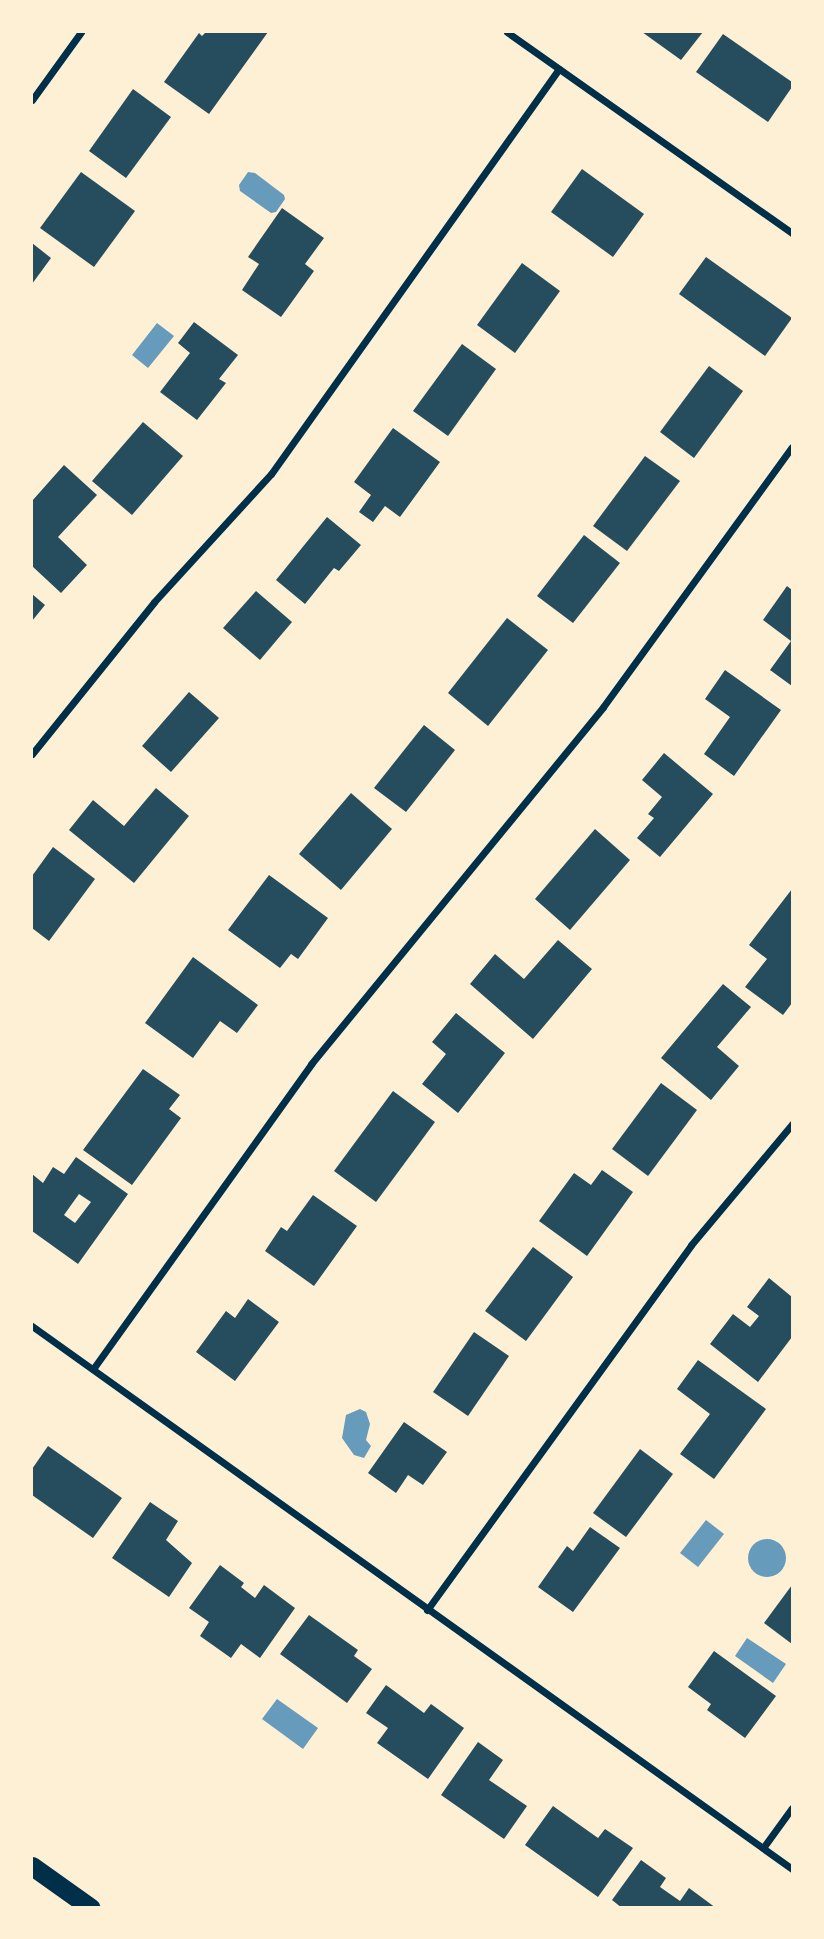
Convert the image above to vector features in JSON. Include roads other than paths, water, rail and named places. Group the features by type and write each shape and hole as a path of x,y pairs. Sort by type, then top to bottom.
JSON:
{"highway":[{"path":"32,1866 90,1908"}],"street":[{"path":"32,100 81,32"},
{"path":"507,32 793,233"},
{"path":"32,754 154,602 271,474 559,69"},
{"path":"93,1369 311,1064 603,707 793,447"},
{"path":"427,1610 691,1245 793,1124"},
{"path":"32,1326 793,1869"},
{"path":"764,1848 793,1808"}],"water":[{"path":"248,172 255,173 284,195 285,199 276,212 271,213 240,191 239,185"},
{"path":"157,323 174,336 148,368 132,355"},
{"path":"360,1409 366,1412 370,1424 366,1440 371,1446 364,1458 354,1455 342,1438 346,1415"},
{"path":"706,1520 724,1534 698,1567 680,1553"},
{"path":"767,1539 781,1544 786,1558 781,1572 767,1577 753,1572 748,1558 753,1544"},
{"path":"747,1638 786,1664 773,1683 735,1656"},
{"path":"277,1699 318,1728 303,1749 262,1719"}]}
